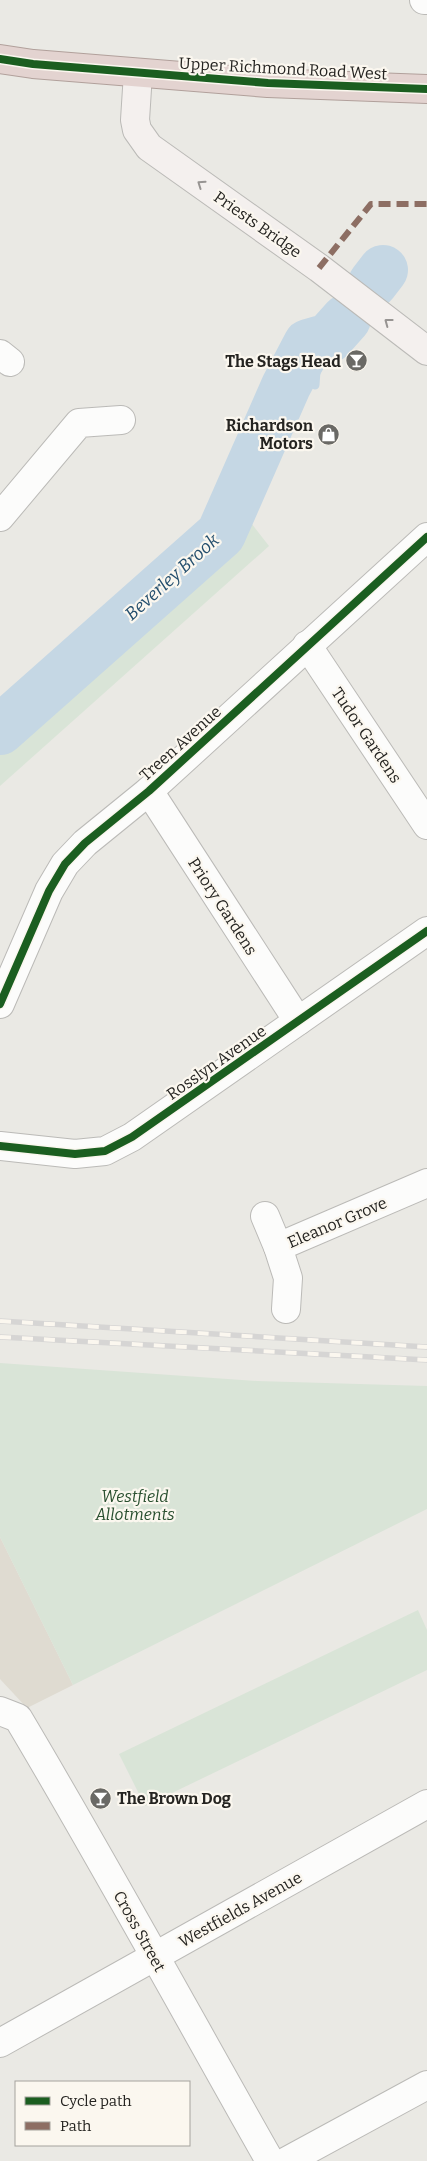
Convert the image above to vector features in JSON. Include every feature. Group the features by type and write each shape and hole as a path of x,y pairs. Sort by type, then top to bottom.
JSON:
{"highway":[{"name":"Upper Richmond Road West","path":"0,59 33,64 268,83 427,88"}],"street":[{"name":"Priests Bridge","path":"138,73 135,120 138,130 149,147 319,268 427,351"},
{"path":"0,517 79,423 121,420"},
{"name":"Treen Avenue","path":"0,1004 49,891 65,864 85,843 149,791 427,537"},
{"name":"Tudor Gardens","path":"307,645 427,825"},
{"name":"Priory Gardens","path":"149,791 298,1021"},
{"name":"Rosslyn Avenue","path":"0,1146 75,1154 104,1150 132,1137 427,931"},
{"name":"Eleanor Grove","path":"265,1216 278,1247 427,1183"},
{"path":"278,1247 288,1278 286,1309"},
{"name":"Cross Street","path":"0,1711 18,1718 92,1842 154,1957 270,2161"},
{"name":"Westfields Avenue","path":"0,2043 427,1804"},
{"path":"287,2161 427,2085"}],"shaded area":[{"path":"0,1537 73,1685 27,1708 0,1679"}],"green space":[{"path":"248,519 269,546 0,786 0,739"},
{"name":"Westfield Allotments","path":"0,1363 257,1381 427,1386 427,1509 73,1685 0,1537"},
{"path":"418,1610 427,1630 427,1670 145,1806 119,1754"}],"waterway":[{"name":"Beverley Brook","path":"373,283 383,270"},
{"name":"Beverley Brook","path":"0,730 221,534 286,386 308,344 329,338 346,319"},
{"path":"315,385 316,371 326,358 329,338"}],"railway":[{"path":"0,1321 427,1347"},
{"path":"0,1337 427,1360"}],"marked path":[{"path":"319,268 371,204 427,204"}],"cycle path":[{"path":"0,59 33,64 268,83 427,89"},
{"path":"0,1004 49,891 65,864 85,843 149,791 427,537"},
{"path":"0,1146 75,1154 105,1151 132,1137 427,931"}],"place":[{"name":"The Stags Head","path":"357,361"},
{"name":"Richardson Motors","path":"329,434"},
{"name":"The Brown Dog","path":"101,1798"}]}
